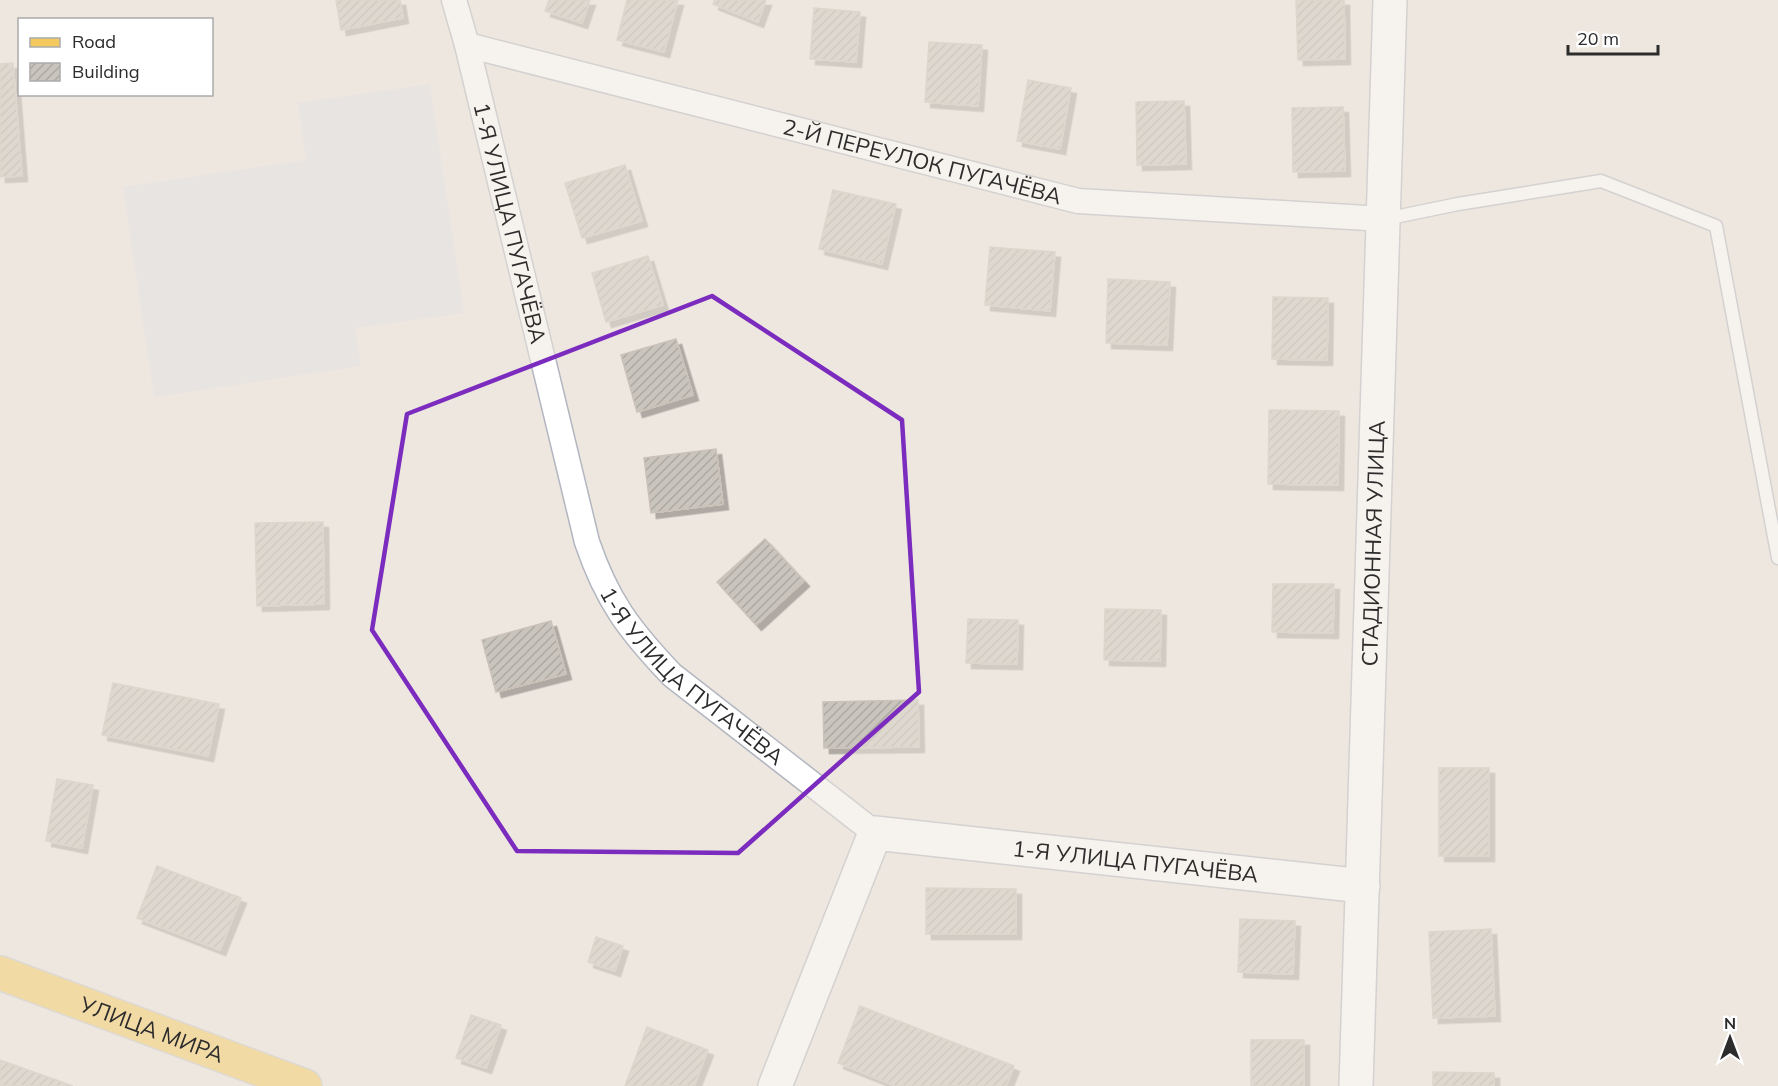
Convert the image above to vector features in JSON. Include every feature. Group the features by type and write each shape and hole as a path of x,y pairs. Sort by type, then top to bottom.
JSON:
{"main road":[{"name":"УЛИЦА МИРА","path":"0,973 305,1086"}],"street":[{"name":"1-Я УЛИЦА ПУГАЧЁВА","path":"454,0 467,45 587,542 608,596 643,644 672,675 874,833 1363,886"},
{"name":"СТАДИОННАЯ УЛИЦА","path":"1356,1086 1390,0"},
{"name":"2-Й ПЕРЕУЛОК ПУГАЧЁВА","path":"467,45 1078,201 1384,219"},
{"path":"775,1086 874,833"}],"lane":[{"path":"1384,219 1458,204 1601,181 1716,226 1778,558"}],"highlighted area":[{"path":"712,296 902,420 919,692 738,853 517,851 372,630 407,414"}],"shaded area":[{"path":"430,84 464,313 355,328 361,366 154,397 123,187 306,160 298,103"}],"building":[{"path":"336,0 400,0 403,18 341,30"},
{"path":"549,0 590,0 582,23 545,11"},
{"path":"627,0 678,0 664,52 617,40"},
{"path":"715,0 766,0 758,22 713,4"},
{"path":"1296,0 1344,0 1345,59 1298,60"},
{"path":"814,8 860,12 856,62 810,59"},
{"path":"929,42 982,45 978,106 925,102"},
{"path":"13,63 22,176 0,177 0,64"},
{"path":"1028,80 1071,88 1060,149 1017,141"},
{"path":"1184,101 1186,164 1137,165 1136,102"},
{"path":"1343,107 1345,171 1293,172 1292,108"},
{"path":"625,165 642,221 582,238 565,183"},
{"path":"833,190 896,204 882,264 819,249"},
{"path":"990,247 1055,252 1050,311 985,305"},
{"path":"648,256 663,305 606,322 592,273"},
{"path":"1108,279 1170,282 1167,345 1106,343"},
{"path":"1273,297 1328,298 1327,360 1272,359"},
{"path":"676,339 693,395 637,412 621,355"},
{"path":"1269,410 1339,411 1338,485 1268,484"},
{"path":"716,449 723,504 651,513 644,458"},
{"path":"323,522 324,604 257,606 255,523"},
{"path":"765,539 804,581 756,625 717,582"},
{"path":"1273,584 1334,584 1333,633 1272,632"},
{"path":"1105,609 1161,610 1160,661 1104,660"},
{"path":"968,619 1018,620 1017,664 966,663"},
{"path":"551,621 566,674 496,692 482,640"},
{"path":"113,683 219,704 208,756 102,735"},
{"path":"918,700 919,747 824,748 823,702"},
{"path":"1439,768 1489,768 1489,856 1439,856"},
{"path":"57,779 93,785 82,848 46,841"},
{"path":"157,866 241,898 220,950 137,918"},
{"path":"926,888 1016,889 1016,934 926,934"},
{"path":"1240,919 1295,921 1293,974 1238,972"},
{"path":"1491,929 1495,1016 1433,1018 1429,932"},
{"path":"596,937 623,946 615,971 588,962"},
{"path":"860,1006 1014,1066 1006,1086 896,1086 838,1063"},
{"path":"471,1015 501,1025 486,1068 456,1058"},
{"path":"647,1027 708,1050 694,1086 625,1086"},
{"path":"1251,1040 1304,1040 1304,1086 1251,1086"},
{"path":"0,1060 73,1086 0,1086"},
{"path":"1433,1072 1494,1073 1494,1086 1433,1086"}]}
